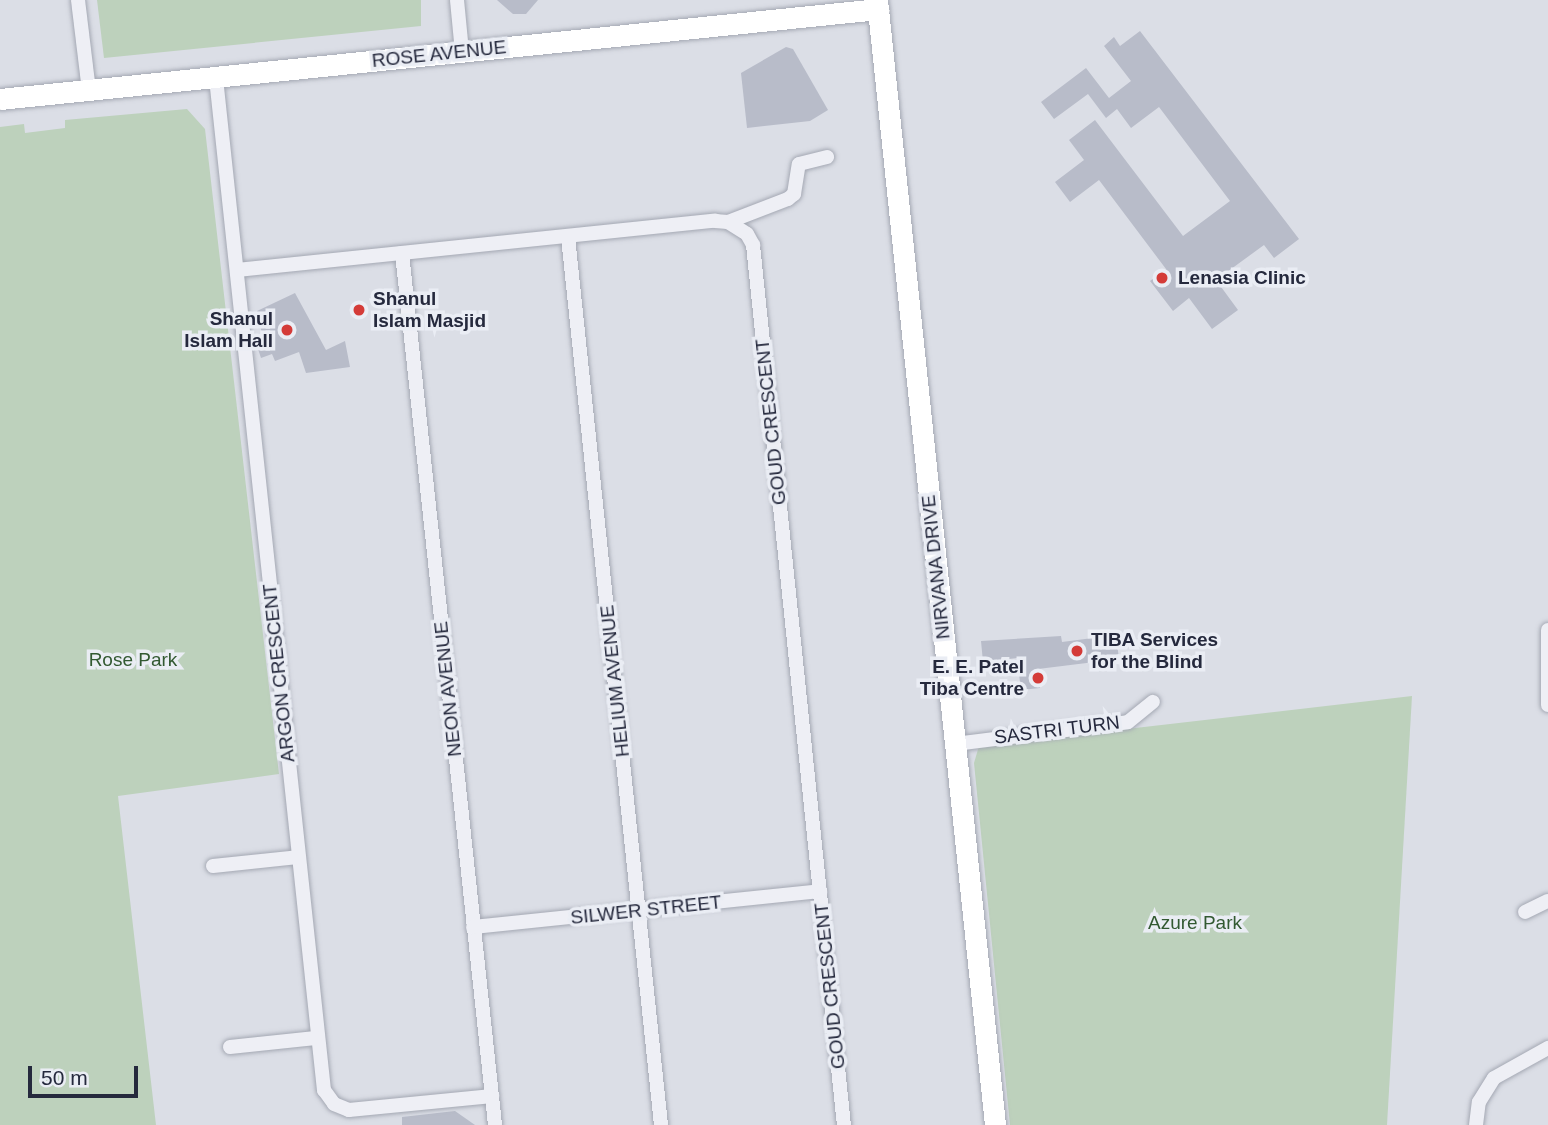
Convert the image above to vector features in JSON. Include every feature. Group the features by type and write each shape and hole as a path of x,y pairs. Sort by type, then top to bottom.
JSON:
{"main road":[{"name":"ROSE AVENUE","path":"0,99 462,52 877,5"},
{"name":"NIRVANA DRIVE","path":"877,5 995,1125"}],"street":[{"path":"78,0 89,91"},
{"path":"457,0 462,52"},
{"name":"ARGON CRESCENT","path":"216,78 316,1038 324,1090 342,1108 492,1096"},
{"path":"237,270 727,222 788,199 794,194 799,164 827,157"},
{"name":"GOUD CRESCENT","path":"727,222 747,234 753,245 844,1125"},
{"name":"HELIUM AVENUE","path":"568,237 662,1125"},
{"name":"NEON AVENUE","path":"402,253 495,1125"},
{"path":"1548,630 1548,705"},
{"name":"SASTRI TURN","path":"955,744 1128,722 1153,702"},
{"path":"213,866 298,857"},
{"name":"SILWER STREET","path":"473,927 820,891"},
{"path":"1525,912 1548,901"},
{"path":"230,1047 316,1038"},
{"path":"1476,1125 1479,1102 1494,1078 1548,1048"}],"green space":[{"path":"97,0 421,0 421,26 104,58"},
{"name":"Rose Park","path":"187,109 205,129 279,774 118,796 156,1125 0,1125 0,127 24,124 25,133 65,128 65,120"},
{"name":"Azure Park","path":"1412,696 1387,1125 1010,1125 974,763 979,746"}],"building":[{"path":"497,0 538,0 526,14 513,14"},
{"path":"1140,31 1299,239 1274,258 1264,245 1216,280 1238,310 1212,329 1189,298 1173,311 1150,281 1166,269 1099,180 1070,202 1055,182 1084,160 1069,140 1095,120 1183,236 1230,201 1159,107 1131,128 1117,109 1106,118 1088,94 1054,119 1041,102 1086,68 1109,98 1131,81 1104,46 1114,37 1120,46"},
{"path":"786,47 793,49 828,110 810,121 747,128 741,73"},
{"name":"Shanul Islam Hall","path":"295,293 326,350 345,341 350,367 306,373 299,352 275,361 272,354 261,358 257,346 264,343 257,311"},
{"path":"1116,635 1119,659 1038,669 1040,688 1021,690 1017,658 983,662 981,641 1061,636 1062,642"},
{"path":"455,1111 475,1125 402,1125 402,1117"}],"place":[{"name":"Lenasia Clinic","path":"1162,278"},
{"name":"Shanul Islam Masjid","path":"359,310"},
{"name":"Shanul Islam Hall","path":"287,330"},
{"name":"TIBA Services for the Blind","path":"1077,651"},
{"name":"E. E. Patel Tiba Centre","path":"1038,678"}]}
